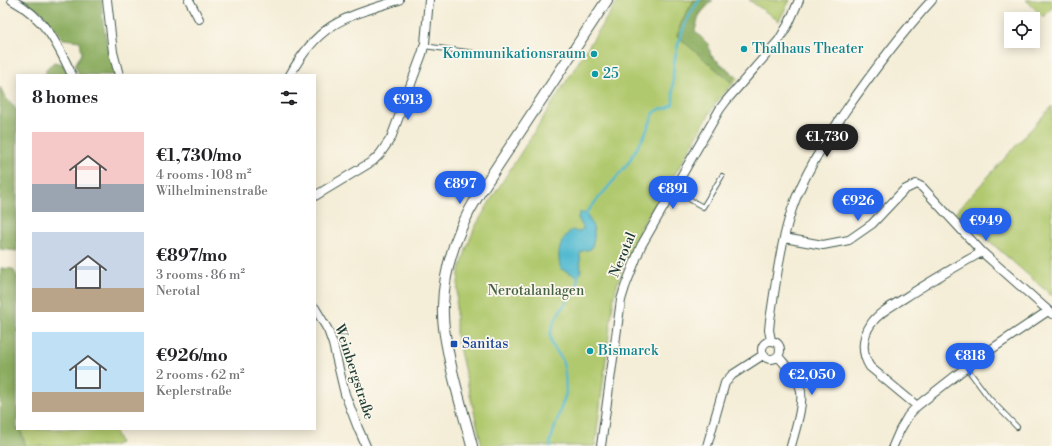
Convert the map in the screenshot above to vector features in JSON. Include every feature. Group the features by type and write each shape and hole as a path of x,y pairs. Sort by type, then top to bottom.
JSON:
{"street":[{"path":"12,0 27,9 48,30 57,43 72,74"},
{"path":"106,0 113,52 119,74"},
{"path":"189,0 199,20"},
{"path":"290,74 298,59 314,40 333,24 399,0"},
{"path":"316,195 369,164 386,146 395,129 424,46 429,0"},
{"path":"472,446 453,376 444,327 444,293 450,258 464,221 479,194 607,0"},
{"name":"Nerotal","path":"601,446 619,312 625,286 641,246 726,101 778,40 785,30 799,0"},
{"path":"770,340 770,320 784,238 792,210 818,152 866,81 932,0"},
{"path":"784,238 823,245 848,240 872,224 904,190 911,185 916,184 925,190 982,252 1050,312 966,367 917,406 908,416 892,446"},
{"path":"917,406 870,367 866,361 864,351 867,330 872,322 887,310 939,276 982,252"},
{"name":"Weinbergstraße","path":"316,310 328,330 346,394 366,446"},
{"path":"770,340 777,342 781,347 778,356 772,359 769,359 763,355 762,350 763,344 770,340"},
{"path":"707,446 725,383 732,375 763,355"},
{"path":"778,356 796,379 801,393 800,406 791,446"}],"lane":[{"path":"424,46 475,53"},
{"path":"673,190 703,207 722,176"},
{"path":"966,367 989,398 1017,427"}],"green space":[{"path":"22,0 102,0 104,29 115,74 79,74 75,65 82,53 80,41 63,39 41,12"},
{"name":"Nerotalanlagen","path":"618,0 711,0 693,24 691,39 738,78 715,104 680,166 644,222 621,272 614,296 595,446 482,446 456,334 456,306 459,273 475,227"},
{"path":"694,0 713,0 699,15 695,31 708,44 711,56 735,76 731,82 677,36 681,23"},
{"path":"749,0 790,0 779,21"},
{"path":"1026,0 1052,0 1052,8 1043,17 1040,12 1038,12"},
{"path":"54,62 63,64 68,74 46,74 46,69"},
{"path":"0,87 5,97 16,109 16,251 0,249"},
{"path":"1052,106 1052,296 956,212"},
{"path":"1,268 13,269 16,274 16,430 20,430 26,446 0,446"},
{"path":"20,430 114,430 120,443 112,446 26,446"}],"water":[{"path":"580,212 583,214 585,212 590,220 593,227 594,241 591,249 582,251 580,254 581,270 579,276 577,276 561,269 559,252 562,242 572,230 578,232 583,229 578,218"}],"waterway":[{"path":"586,216 586,213 627,165 645,134 654,113 660,109 668,108 673,104 675,56 689,16 700,0"},
{"path":"551,446 550,442 566,393 565,373 562,359 552,345 550,335 554,322 560,311 577,287 578,276 576,274"}],"place":[{"name":"Thalhaus Theater","path":"744,49"},
{"name":"Kommunikationsraum","path":"594,54"},
{"name":"25","path":"595,74"},
{"name":"Sanitas","path":"454,344"},
{"name":"Bismarck","path":"590,351"}]}
